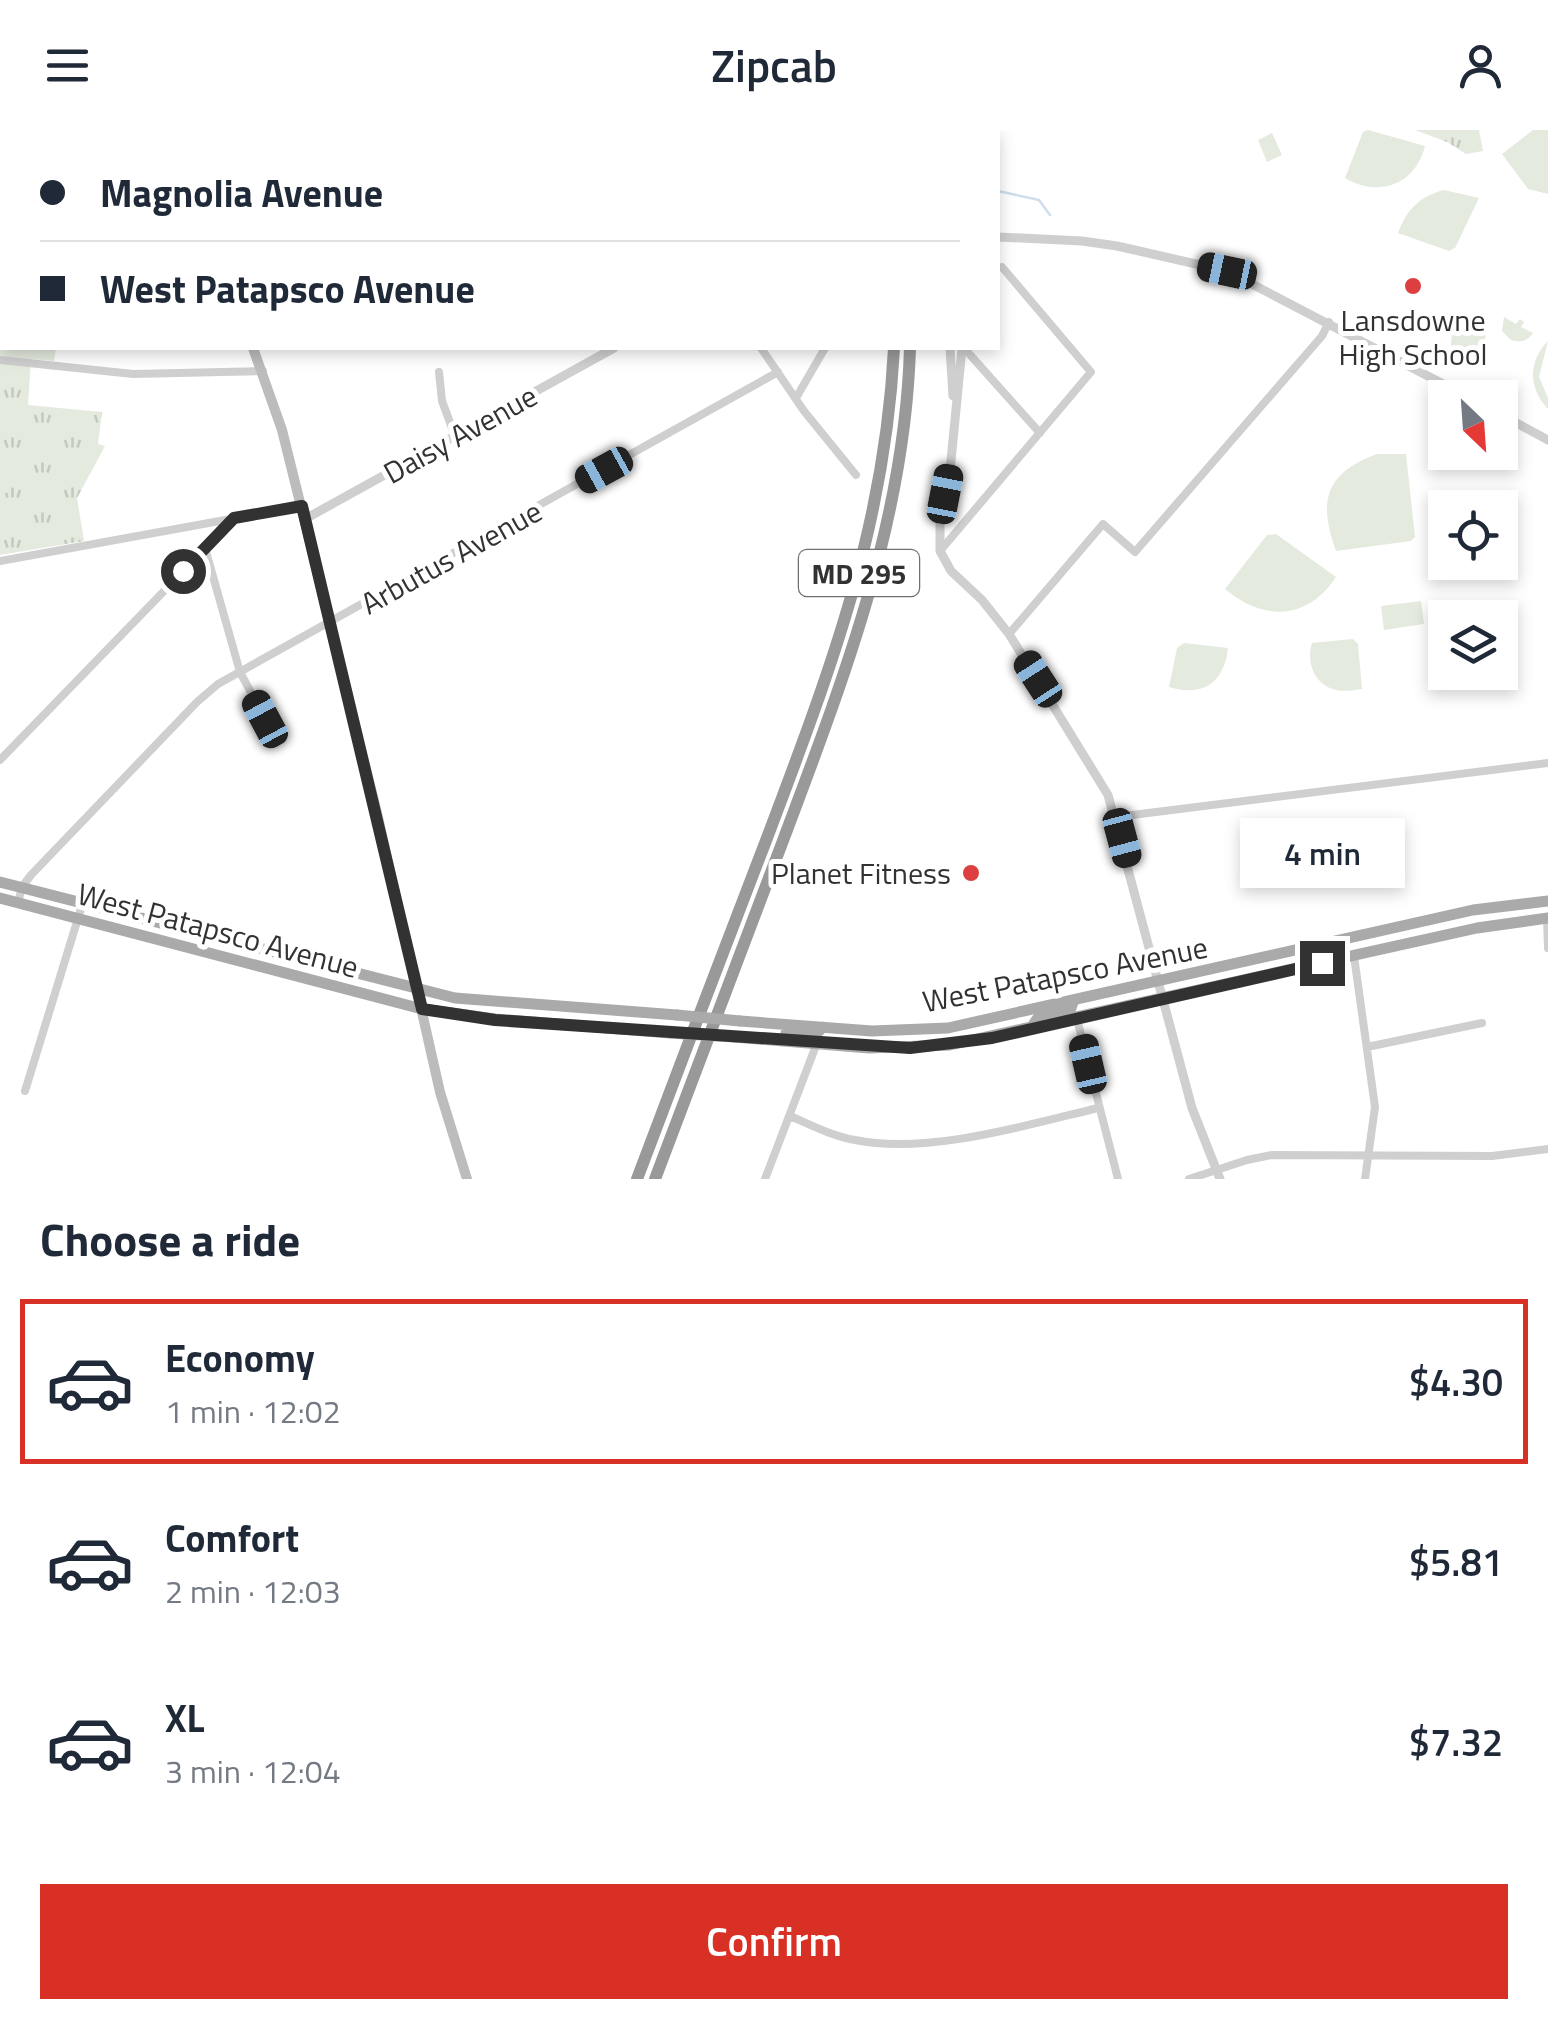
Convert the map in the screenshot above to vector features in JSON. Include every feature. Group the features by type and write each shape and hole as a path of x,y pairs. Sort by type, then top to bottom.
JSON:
{"highway":[{"name":"MD 295","path":"637,1179 807,730 851,602 880,483 894,350"},
{"name":"MD 295","path":"654,1179 806,781 862,621 896,485 910,350"}],"main road":[{"path":"254,350 282,430 302,506 440,1092 467,1179"},
{"name":"West Patapsco Avenue","path":"0,882 418,990 495,1002 872,1030 948,1028 1472,910 1548,901"},
{"name":"West Patapsco Avenue","path":"0,898 422,1009 495,1020 910,1048 950,1045 1032,1029 1494,924 1548,918"},
{"path":"1032,1029 1037,1019 1070,1012 1073,1002"},
{"path":"734,1037 744,1030 816,1035 823,1027"}],"street":[{"path":"1000,237 1117,246 1227,271 1437,380"},
{"path":"940,551 1091,372 1002,268"},
{"path":"1008,634 1103,524 1135,552 1318,341 1329,322"},
{"path":"11,350 12,360"},
{"name":"Daisy Avenue","path":"305,519 610,350"},
{"path":"762,350 856,475"},
{"path":"796,398 824,350"},
{"path":"950,350 954,429"},
{"path":"963,350 940,518 940,551 950,571 982,600 1008,634 1100,778 1116,817 1192,1108 1218,1175"},
{"path":"965,350 1040,433"},
{"path":"0,360 112,374 262,371"},
{"path":"439,372 442,401 455,436"},
{"name":"Arbutus Avenue","path":"22,887 208,692 778,372"},
{"path":"1518,424 1548,440"},
{"path":"0,560 302,506"},
{"path":"0,760 234,518"},
{"path":"205,548 240,672 265,719"},
{"path":"1116,817 1548,763"},
{"path":"18,903 22,887"},
{"path":"25,1092 83,902"},
{"path":"1548,918 1548,948"},
{"path":"1354,956 1375,1106 1366,1179"},
{"path":"1077,1018 1118,1179"},
{"path":"1367,1047 1482,1023"},
{"path":"766,1179 817,1043"},
{"path":"790,1116 860,1141 908,1142 976,1136 1098,1108"},
{"path":"1189,1179 1218,1175 1260,1156 1492,1156 1548,1149"}],"green space":[{"path":"1368,130 1425,146 1404,179 1370,187 1345,178 1363,132"},
{"path":"1415,130 1479,130 1483,151 1466,154"},
{"path":"1533,130 1548,130 1548,194 1528,189 1502,154"},
{"path":"1272,133 1282,155 1267,162 1258,140"},
{"path":"1444,190 1479,198 1455,248 1449,251 1398,233 1415,205"},
{"path":"1504,317 1516,324 1520,319 1524,322 1521,327 1533,333 1524,341 1511,340 1502,331"},
{"path":"1468,318 1480,319 1488,328 1480,357 1451,346 1452,329"},
{"path":"1548,341 1539,377 1548,409 1537,392 1533,375 1537,357"},
{"path":"0,350 56,350 54,361 31,359 28,405 102,412 98,444 105,446 77,498 84,541 0,555"},
{"path":"1377,454 1406,454 1415,537 1411,541 1336,551 1328,517 1330,491 1346,470"},
{"path":"0,457 17,459 12,487 0,499"},
{"path":"1276,534 1336,577 1312,602 1284,612 1254,607 1225,589 1267,535"},
{"path":"1421,601 1424,624 1384,630 1381,606"},
{"path":"1353,639 1358,644 1362,689 1342,691 1328,687 1314,672 1310,658 1312,643"},
{"path":"1184,643 1228,648 1222,671 1201,689 1169,687 1177,648"}],"waterway":[{"path":"1000,191 1039,200 1050,215"}],"place":[{"name":"Lansdowne High School","path":"1413,286"},
{"name":"Planet Fitness","path":"971,873"}],"route":[{"path":"183,571 234,518 302,506 422,1009 495,1020 910,1048 992,1038 1322,963"}]}
